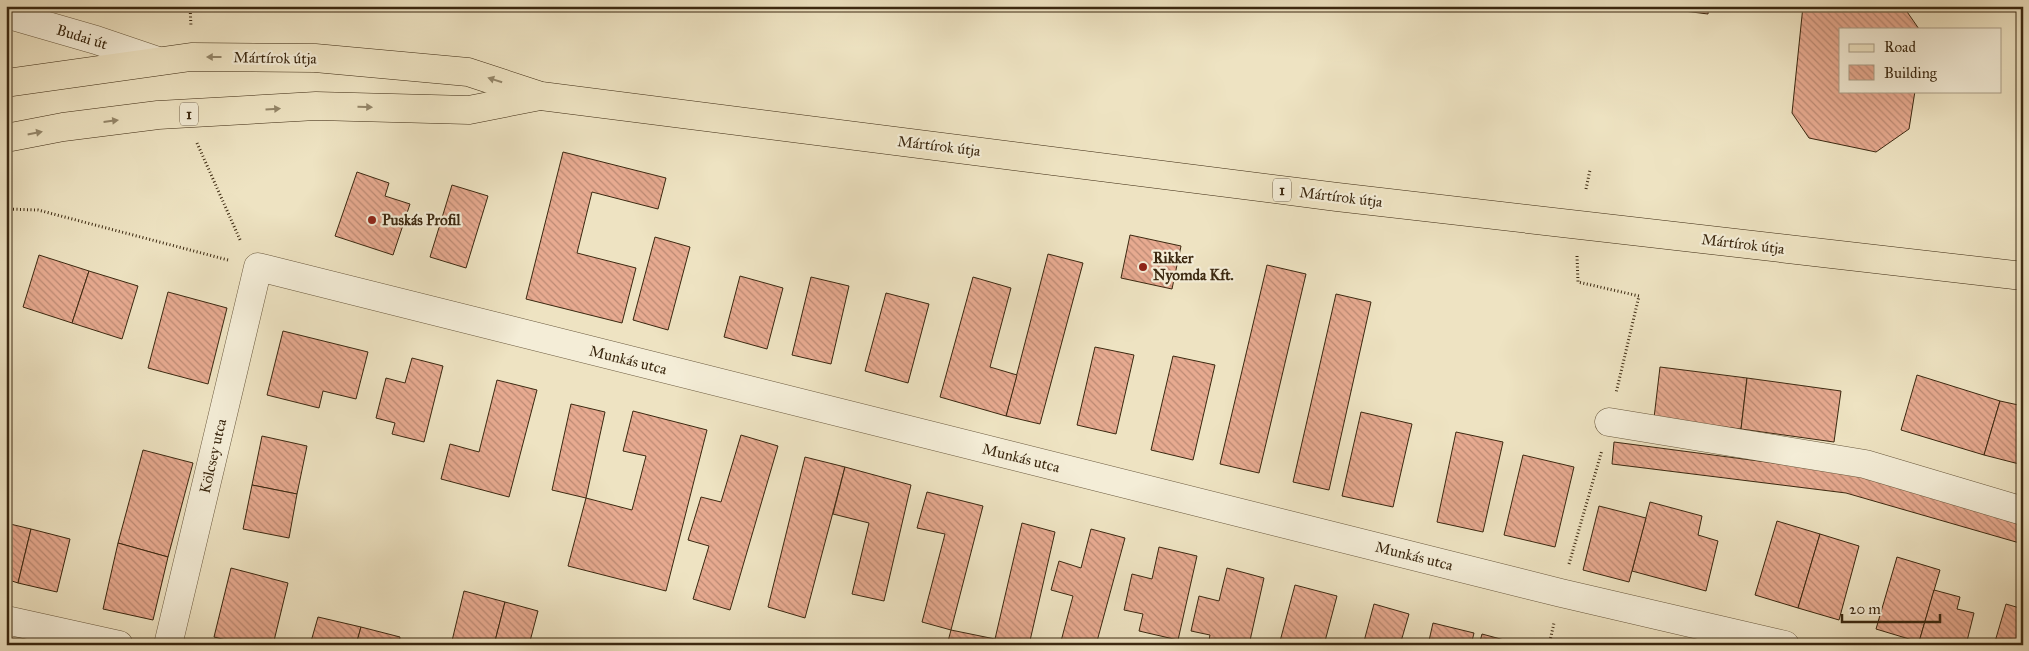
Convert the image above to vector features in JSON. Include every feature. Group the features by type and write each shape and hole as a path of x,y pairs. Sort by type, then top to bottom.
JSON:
{"main road":[{"name":"Mártírok útja","path":"6,83 191,57 315,58 468,72 541,96 1337,197 2023,276"},
{"name":"Mártírok útja","path":"6,138 63,127 158,116 316,106 469,110 541,96"}],"street":[{"name":"Budai út","path":"6,14 96,40 158,62"},
{"path":"6,73 67,74"},
{"name":"Munkás utca","path":"258,267 1561,593 1785,645"},
{"name":"Kölcsey utca","path":"168,645 258,267"},
{"path":"1609,422 1865,464 2023,511"},
{"path":"6,620 119,645"}],"path":[{"path":"198,149 240,241 258,267"},
{"path":"1586,190 1590,170"},
{"path":"6,209 38,210 258,267"},
{"path":"1561,593 1609,422 1639,296 1578,282 1577,256"}],"building":[{"path":"1644,6 1709,6 1708,14"},
{"path":"1803,6 1903,6 1918,28 1839,28 1839,92 1915,92 1909,129 1876,152 1809,138 1792,113"},
{"path":"563,152 666,178 658,209 592,192 577,253 636,268 622,323 526,299"},
{"name":"Puskás Profil","path":"357,172 389,183 385,196 410,204 393,255 335,236"},
{"path":"452,185 488,196 466,268 430,257"},
{"path":"1130,235 1181,246 1172,289 1121,278"},
{"path":"655,237 690,247 668,330 633,320"},
{"path":"1048,254 1083,263 1040,424 1006,416"},
{"path":"39,255 89,271 72,323 23,307"},
{"path":"1267,265 1306,274 1259,473 1220,464"},
{"path":"89,271 138,286 122,339 72,323"},
{"path":"740,276 783,288 767,349 724,337"},
{"path":"811,277 849,286 831,364 792,355"},
{"path":"973,277 1011,288 990,367 1017,375 1006,416 940,397"},
{"path":"168,292 227,308 208,384 148,368"},
{"path":"886,293 929,304 908,383 865,371"},
{"path":"1336,294 1371,302 1329,490 1293,482"},
{"path":"283,331 368,352 356,399 323,391 319,408 267,395"},
{"path":"1095,347 1134,355 1116,434 1077,425"},
{"path":"1173,356 1215,365 1193,460 1151,450"},
{"path":"412,358 443,366 424,442 392,434 395,423 376,418 386,378 405,383"},
{"path":"1660,367 1747,378 1741,429 1654,418"},
{"path":"1917,375 2000,401 1984,455 1901,430"},
{"path":"1747,378 1841,391 1834,442 1741,429"},
{"path":"497,380 537,390 509,497 441,479 450,444 479,452"},
{"path":"2000,401 2023,406 2023,465 1984,455"},
{"path":"571,404 605,412 586,498 552,490"},
{"path":"633,411 707,430 666,591 568,566 586,498 632,510 646,456 623,451"},
{"path":"1361,412 1412,424 1393,507 1342,496"},
{"path":"1456,432 1503,442 1483,532 1437,522"},
{"path":"741,435 778,446 730,610 693,599 709,546 688,540 701,497 721,502"},
{"path":"262,436 307,446 297,494 252,485"},
{"path":"1614,442 1850,473 2023,523 2023,544 1846,493 1612,464"},
{"path":"143,450 193,463 168,557 118,543"},
{"path":"1523,455 1574,467 1555,547 1504,535"},
{"path":"805,457 845,467 805,618 768,607"},
{"path":"845,467 911,485 884,601 852,594 869,523 833,514"},
{"path":"252,485 297,494 289,538 243,529"},
{"path":"927,492 983,506 951,630 922,622 945,534 917,528"},
{"path":"1650,502 1702,516 1698,535 1718,541 1706,591 1632,571"},
{"path":"1599,506 1646,518 1629,582 1583,570"},
{"path":"1777,521 1820,534 1798,608 1755,595"},
{"path":"6,523 31,529 18,583 6,579"},
{"path":"1022,523 1055,532 1029,645 947,645 951,630 995,639"},
{"path":"31,529 70,539 57,592 18,583"},
{"path":"1091,529 1125,538 1096,645 1060,645 1073,596 1051,590 1059,561 1081,568"},
{"path":"1820,534 1859,546 1839,620 1798,608"},
{"path":"118,543 168,557 153,620 103,609"},
{"path":"1159,547 1197,556 1178,640 1139,631 1143,614 1124,610 1132,574 1152,579"},
{"path":"1897,557 1940,570 1919,642 1876,629"},
{"path":"231,568 288,583 273,645 247,645 214,637"},
{"path":"1227,568 1264,578 1249,645 1208,645 1210,635 1191,631 1199,596 1219,601"},
{"path":"1295,585 1337,596 1324,645 1279,645"},
{"path":"1934,590 1960,597 1957,609 1974,613 1966,645 1929,645 1919,642"},
{"path":"464,591 505,602 494,645 451,645"},
{"path":"505,602 538,611 529,645 494,645"},
{"path":"1374,604 1409,614 1400,645 1363,645"},
{"path":"2006,604 2023,609 2023,645 1994,645"},
{"path":"318,617 361,627 356,645 310,645"},
{"path":"1433,623 1474,633 1471,645 1428,645"},
{"path":"361,627 400,637 399,645 356,645"},
{"path":"1482,634 1523,645 1479,645"}],"place":[{"name":"Puskás Profil","path":"372,220"},
{"name":"Rikker Nyomda Kft.","path":"1143,267"}]}
